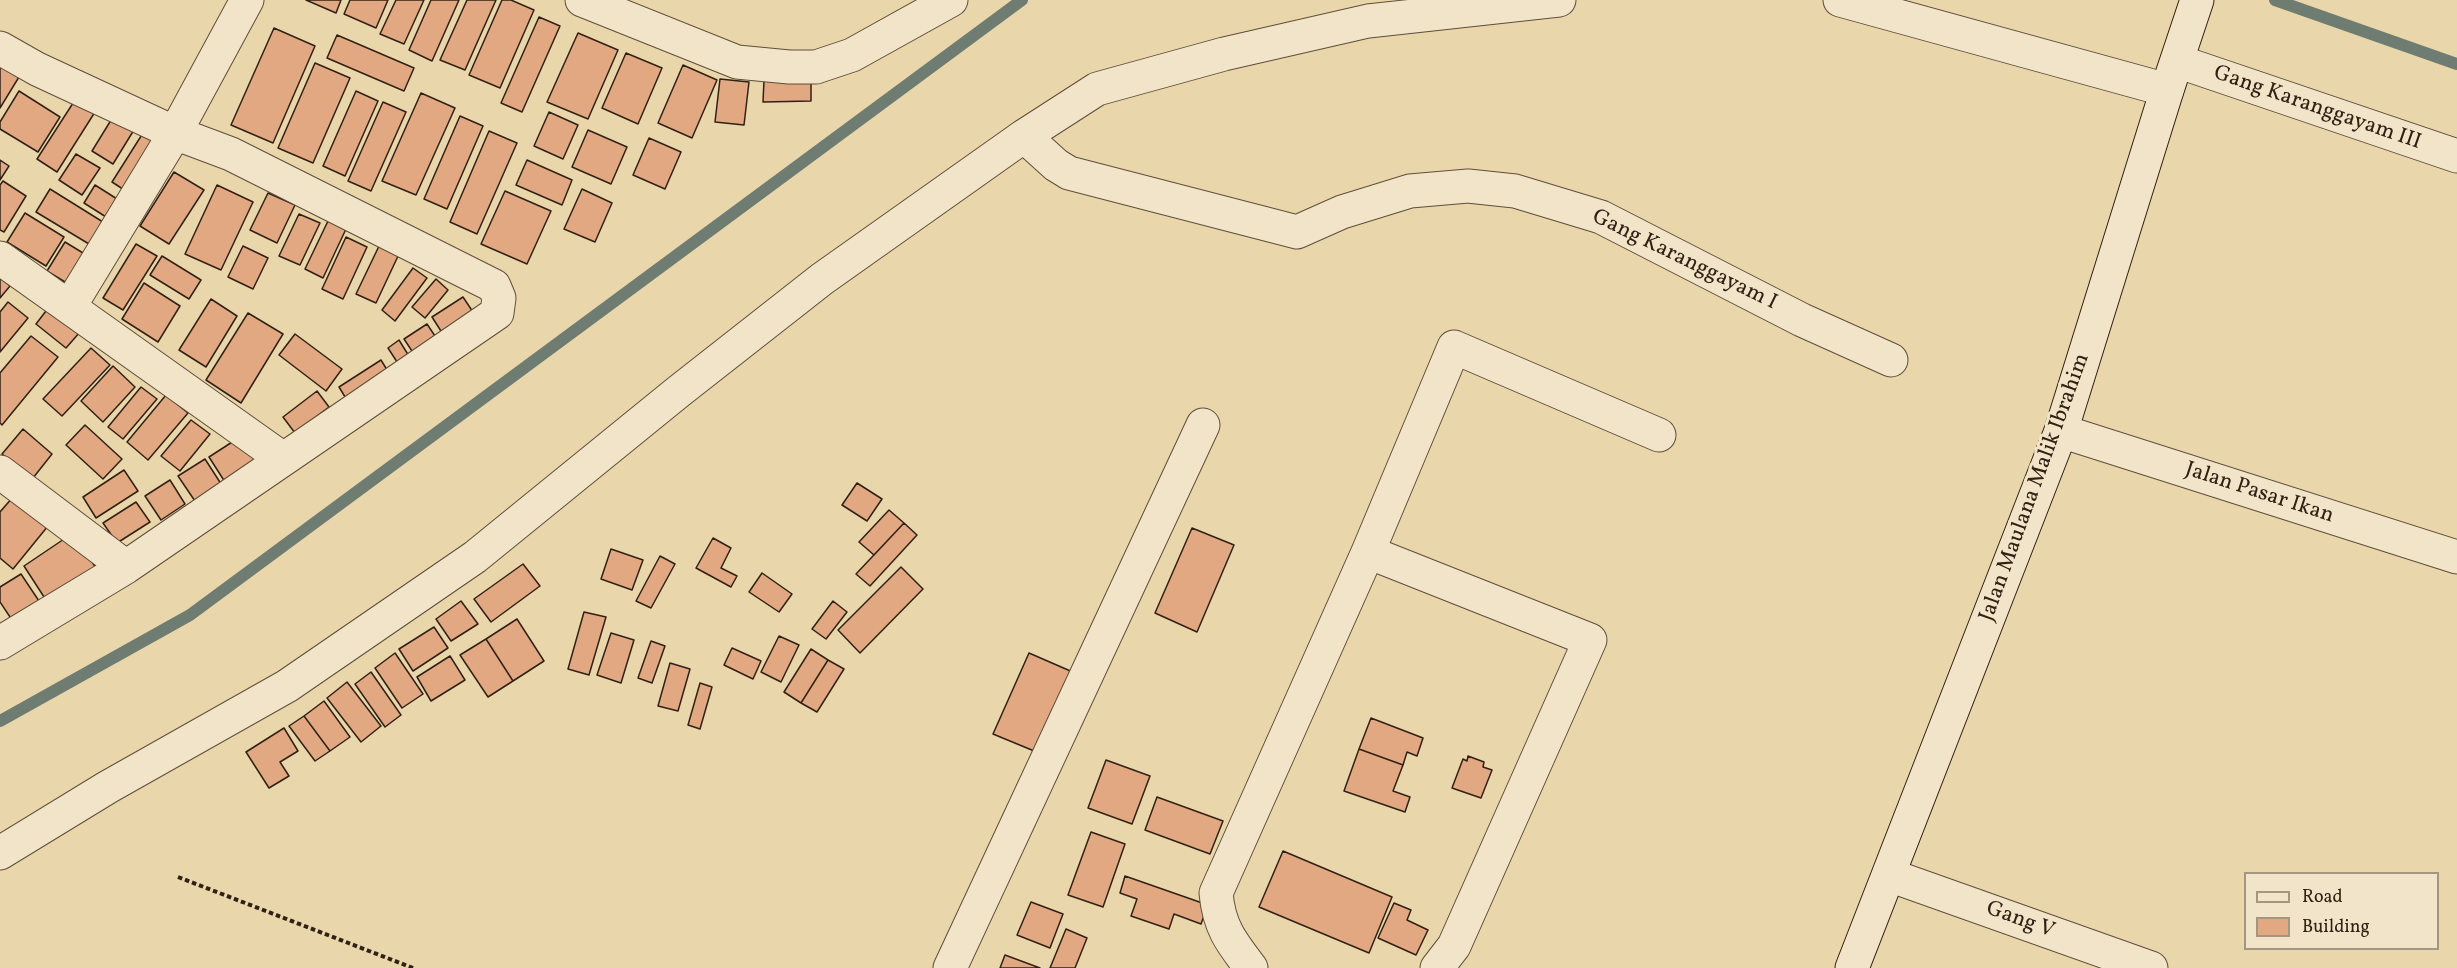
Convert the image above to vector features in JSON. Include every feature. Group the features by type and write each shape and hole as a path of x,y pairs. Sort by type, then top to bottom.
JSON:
{"street":[{"path":"70,306 175,133 247,0"},
{"path":"582,0 737,62 789,67 816,67 852,55 951,0"},
{"path":"0,853 108,787 287,686 475,557 678,392 822,279 1024,136 1097,89 1224,54 1368,21 1560,0"},
{"name":"Gang Karanggayam III","path":"1840,0 2174,69 2457,156"},
{"name":"Jalan Maulana Malik Ibrahim","path":"1852,968 2061,431 2197,0"},
{"path":"0,48 37,69 175,133 231,154 494,286 499,298 497,313 126,567 0,643"},
{"name":"Gang Karanggayam I","path":"1024,136 1056,165 1069,173 1297,232 1342,212 1410,190 1468,186 1515,191 1601,217 1802,320 1891,360"},
{"path":"0,258 284,459"},
{"path":"1251,968 1227,937 1217,913 1216,893 1368,552 1454,347 1659,435"},
{"path":"950,968 1203,425"},
{"name":"Jalan Pasar Ikan","path":"2061,431 2457,557"},
{"path":"0,472 126,567"},
{"path":"1368,552 1590,640 1454,945 1437,968"},
{"name":"Gang V","path":"1889,874 2151,968"}],"path":[{"path":"178,877 413,968"}],"building":[{"path":"306,0 341,0 336,13"},
{"path":"350,0 388,0 376,28 344,14"},
{"path":"396,0 424,0 404,44 380,34"},
{"path":"431,0 459,0 432,61 409,50"},
{"path":"467,0 496,0 465,70 440,60"},
{"path":"502,0 511,0 534,10 500,88 469,75"},
{"path":"539,17 560,26 522,112 501,103"},
{"path":"274,28 315,46 273,143 231,125"},
{"path":"578,33 618,50 588,119 547,102"},
{"path":"337,35 414,68 404,91 327,58"},
{"path":"626,53 662,68 638,124 602,108"},
{"path":"0,59 22,72 0,108"},
{"path":"315,63 350,78 313,163 278,148"},
{"path":"683,65 717,80 692,138 658,123"},
{"path":"720,79 749,82 744,125 715,122"},
{"path":"811,79 811,101 763,102 764,80"},
{"path":"19,91 60,117 38,152 0,129 0,122"},
{"path":"356,91 378,101 345,176 323,166"},
{"path":"421,93 455,108 416,195 382,181"},
{"path":"75,100 95,112 57,172 37,159"},
{"path":"383,102 406,112 371,191 348,181"},
{"path":"116,112 137,125 113,164 92,151"},
{"path":"549,112 578,125 563,159 534,146"},
{"path":"460,116 483,126 447,209 424,199"},
{"path":"588,130 627,147 611,184 572,167"},
{"path":"489,131 517,143 477,234 450,222"},
{"path":"143,133 164,146 132,195 112,182"},
{"path":"649,138 681,152 665,189 633,175"},
{"path":"76,154 100,168 82,195 59,180"},
{"path":"0,160 9,166 0,180"},
{"path":"527,160 572,180 562,205 516,185"},
{"path":"174,172 204,190 169,244 140,226"},
{"path":"3,181 26,196 4,232 0,230 0,185"},
{"path":"95,185 125,204 114,222 84,203"},
{"path":"217,185 253,202 221,270 185,254"},
{"path":"50,189 103,222 89,244 36,212"},
{"path":"582,189 612,203 595,242 564,229"},
{"path":"505,191 551,211 527,264 481,244"},
{"path":"268,193 295,205 277,243 250,230"},
{"path":"25,213 64,237 46,266 7,242"},
{"path":"299,214 320,223 300,265 279,256"},
{"path":"328,221 346,229 323,278 305,269"},
{"path":"346,237 367,247 343,299 322,289"},
{"path":"65,242 88,256 70,285 47,271"},
{"path":"136,244 157,256 123,310 103,298"},
{"path":"380,244 399,254 376,303 356,294"},
{"path":"243,246 268,258 253,289 228,277"},
{"path":"162,256 201,280 189,299 150,275"},
{"path":"413,268 427,278 395,321 382,310"},
{"path":"0,277 10,286 0,298"},
{"path":"436,279 448,290 425,318 412,307"},
{"path":"144,283 180,306 158,342 122,319"},
{"path":"463,297 479,321 448,342 432,317"},
{"path":"211,299 237,316 206,367 179,350"},
{"path":"8,302 28,318 0,352 0,312"},
{"path":"49,307 80,332 66,348 36,324"},
{"path":"248,313 283,334 241,403 206,380"},
{"path":"427,324 441,345 418,360 404,339"},
{"path":"295,334 342,369 326,391 279,355"},
{"path":"31,336 58,357 2,425 0,423 0,373"},
{"path":"399,340 412,361 401,368 388,348"},
{"path":"91,348 110,365 62,416 43,399"},
{"path":"381,360 392,378 350,405 339,387"},
{"path":"113,366 135,387 103,422 81,401"},
{"path":"141,387 157,399 123,439 108,427"},
{"path":"317,391 329,407 295,433 283,417"},
{"path":"166,395 188,413 148,460 127,442"},
{"path":"191,420 210,434 180,471 161,456"},
{"path":"85,425 122,459 103,479 66,445"},
{"path":"23,429 52,454 33,478 2,454"},
{"path":"243,435 260,459 225,482 209,457"},
{"path":"205,459 225,490 199,507 178,476"},
{"path":"124,470 138,491 96,518 83,497"},
{"path":"170,480 185,504 161,520 145,496"},
{"path":"857,483 882,499 867,521 842,505"},
{"path":"13,497 48,526 13,569 0,558 0,512"},
{"path":"136,502 150,522 117,543 103,523"},
{"path":"889,510 904,523 874,555 859,542"},
{"path":"904,523 917,535 870,586 856,574"},
{"path":"1192,528 1234,545 1197,632 1155,613"},
{"path":"73,533 96,568 46,600 24,566"},
{"path":"713,538 731,548 721,568 737,576 731,587 696,568"},
{"path":"611,549 643,560 632,590 601,579"},
{"path":"660,556 675,564 651,608 636,601"},
{"path":"523,564 540,586 491,622 474,599"},
{"path":"901,567 923,589 860,653 838,630"},
{"path":"762,573 792,594 779,612 749,592"},
{"path":"21,574 39,601 12,620 0,602 0,587"},
{"path":"461,601 478,624 451,641 436,619"},
{"path":"833,601 847,612 826,639 812,629"},
{"path":"584,612 606,617 589,675 568,669"},
{"path":"517,619 544,661 513,681 486,639"},
{"path":"434,627 448,648 413,671 399,649"},
{"path":"611,633 634,640 621,683 597,675"},
{"path":"779,636 799,645 781,682 761,672"},
{"path":"486,639 513,681 488,697 460,655"},
{"path":"651,641 665,646 652,683 638,678"},
{"path":"732,648 761,661 753,679 724,665"},
{"path":"811,649 828,660 801,703 784,692"},
{"path":"395,653 423,694 402,708 375,668"},
{"path":"1029,653 1075,673 1039,753 993,734"},
{"path":"450,656 465,680 431,701 417,677"},
{"path":"828,660 844,669 817,712 801,703"},
{"path":"670,663 690,669 678,711 658,706"},
{"path":"371,672 401,715 385,727 355,684"},
{"path":"347,682 381,726 361,742 327,698"},
{"path":"700,683 712,687 700,729 688,725"},
{"path":"324,701 350,737 330,751 304,716"},
{"path":"304,716 330,751 315,761 289,726"},
{"path":"1371,718 1423,738 1417,756 1407,752 1403,765 1359,749"},
{"path":"284,728 298,751 280,762 289,776 269,788 246,752"},
{"path":"1359,749 1403,765 1393,791 1410,797 1405,812 1344,791"},
{"path":"1468,756 1484,762 1483,767 1492,770 1481,798 1452,788 1463,759 1467,761"},
{"path":"1106,760 1150,776 1132,824 1088,808"},
{"path":"1157,797 1223,821 1210,854 1145,830"},
{"path":"1091,832 1125,844 1103,907 1068,895"},
{"path":"1283,851 1392,897 1369,953 1259,907"},
{"path":"1125,876 1208,905 1201,924 1174,914 1169,929 1131,916 1137,899 1120,893"},
{"path":"1031,902 1063,914 1050,948 1017,935"},
{"path":"1394,903 1411,910 1407,920 1428,930 1416,955 1378,938"},
{"path":"1066,929 1087,938 1075,968 1050,968"},
{"path":"1005,955 1040,968 1000,968"}],"waterway":[{"path":"0,721 190,615 1022,0"},
{"path":"2275,0 2457,64"}]}
